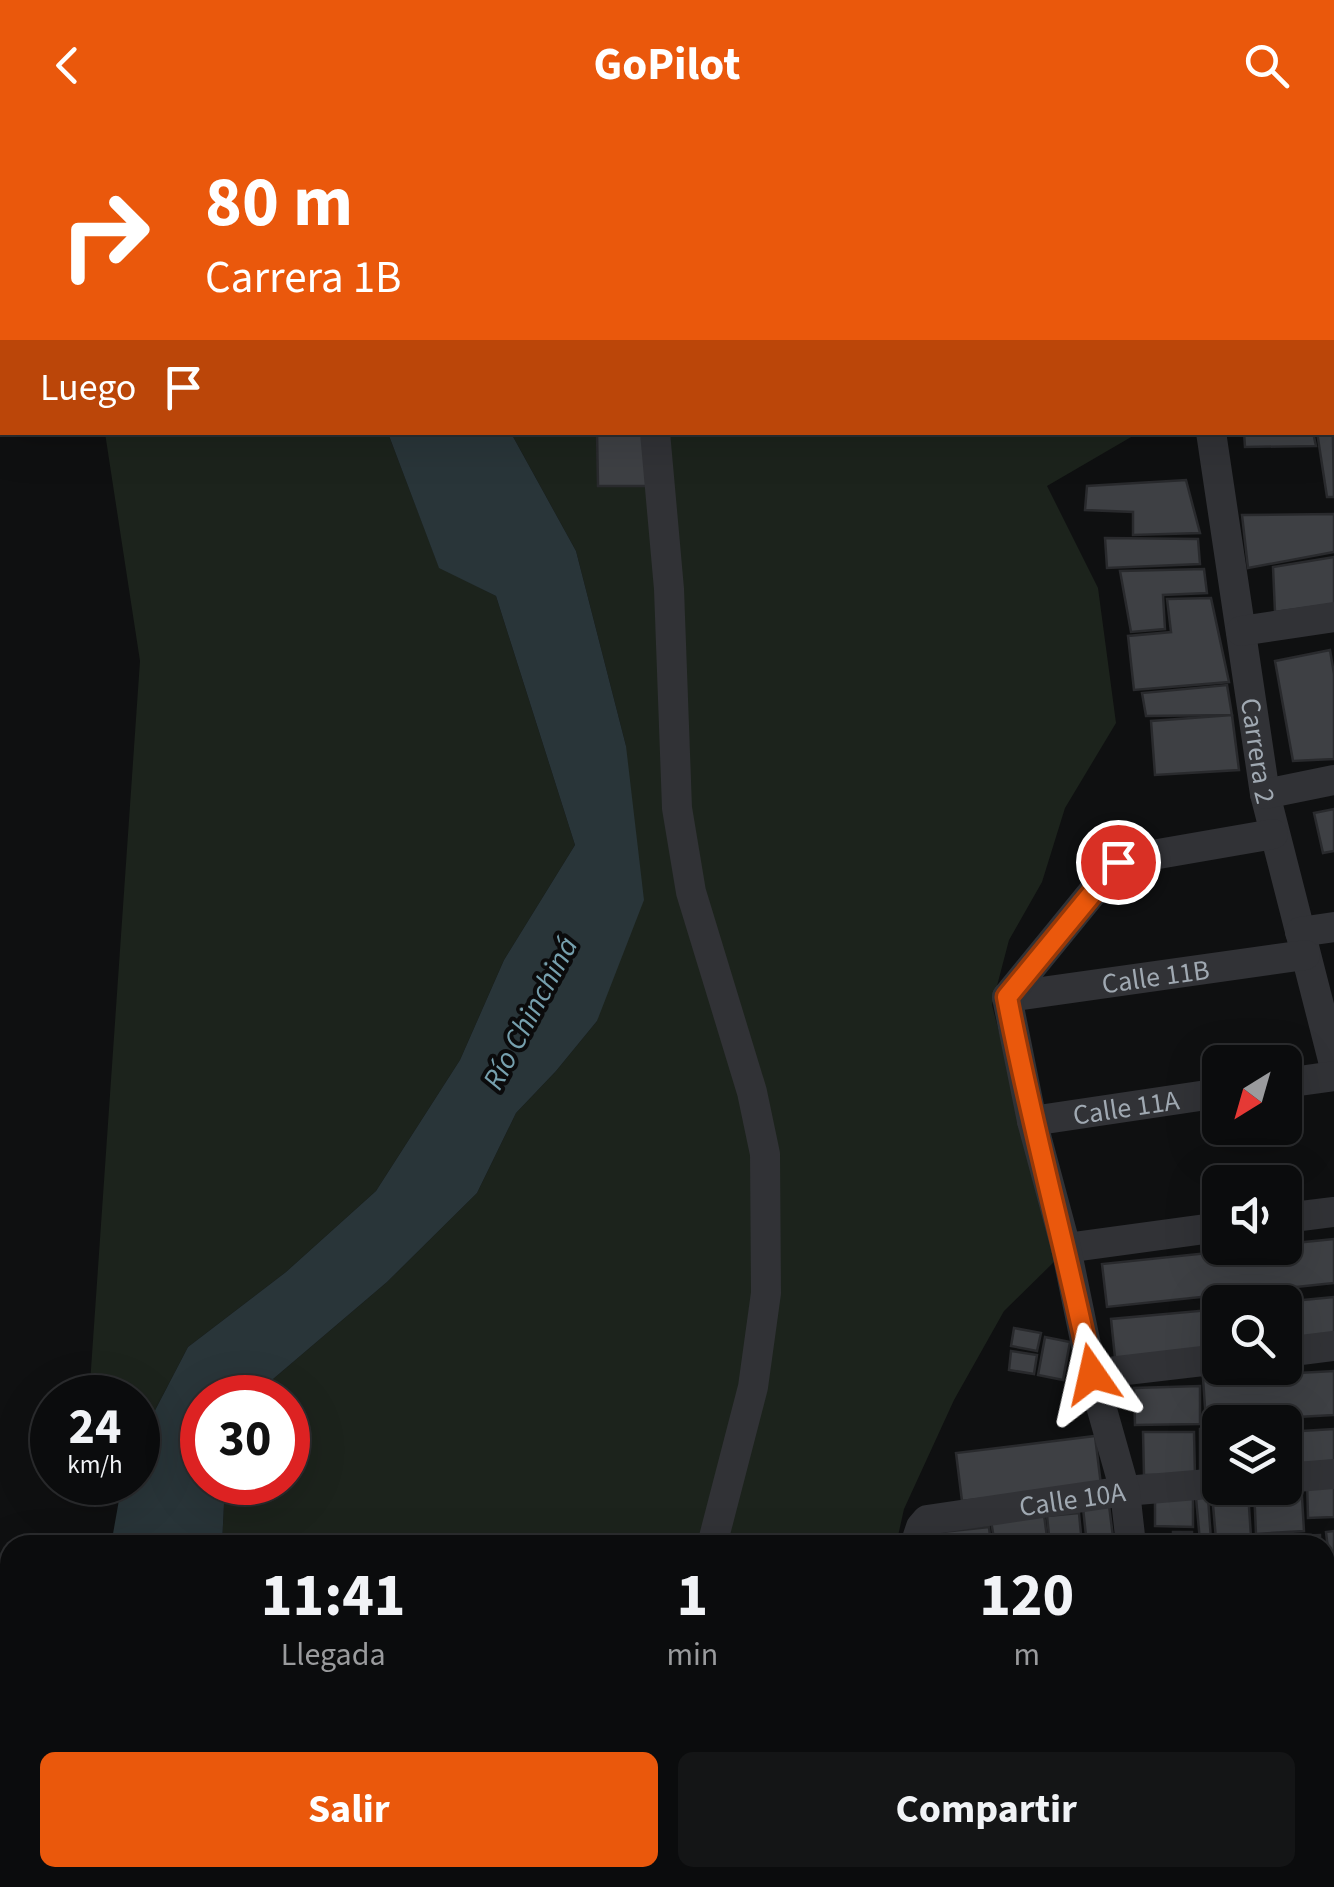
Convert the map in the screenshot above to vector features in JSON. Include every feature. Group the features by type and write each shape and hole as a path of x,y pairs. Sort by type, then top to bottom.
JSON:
{"street":[{"path":"655,435 670,589 677,808 691,892 752,1092 765,1154 764,1312 753,1387 715,1535"},
{"name":"Carrera 2","path":"1210,435 1265,794 1334,1064"},
{"path":"1241,631 1334,618"},
{"path":"1265,794 1334,780"},
{"path":"1129,1535 1124,1491 1032,1122 1007,997 1118,862 1273,834"},
{"name":"Calle 11B","path":"1007,997 1302,944 1334,927"},
{"path":"1302,1081 1334,1076"},
{"name":"Calle 11A","path":"1032,1122 1202,1096"},
{"path":"1302,1216 1334,1212"},
{"path":"1066,1248 1202,1229"},
{"path":"1302,1350 1334,1346"},
{"path":"1092,1374 1202,1362"},
{"path":"1302,1477 1334,1474"},
{"name":"Calle 10A","path":"921,1532 1124,1491 1202,1484"}],"shaded area":[{"path":"105,435 389,435 439,567 496,596 575,845 504,960 460,1060 376,1191 286,1272 188,1347 160,1401 160,1375 91,1375 140,661"},
{"path":"512,435 1135,435 1047,486 1098,588 1116,723 1065,808 1042,882 1009,940 992,1005 1058,1258 1004,1311 954,1400 904,1509 898,1535 222,1535 224,1505 310,1505 310,1375 278,1375 387,1282 477,1193 516,1113 597,1021 626,746 576,551"}],"water":[{"name":"Río Chinchiná","path":"389,435 512,435 576,551 626,746 644,900 597,1021 516,1113 477,1193 387,1282 278,1375 180,1375 180,1505 224,1505 222,1535 113,1535 118,1505 160,1505 160,1401 188,1347 286,1272 376,1191 460,1060 504,960 575,845 496,596 439,568"}],"building":[{"path":"597,435 646,435 647,486 598,486"},
{"path":"1244,435 1314,435 1316,446 1245,447"},
{"path":"1317,435 1333,435 1334,497 1327,497"},
{"path":"1186,480 1200,533 1133,535 1133,512 1085,510 1087,486"},
{"path":"1334,514 1334,552 1248,568 1242,515"},
{"path":"1105,538 1198,539 1200,564 1107,568"},
{"path":"1334,557 1334,604 1275,612 1273,567"},
{"path":"1204,569 1207,593 1163,595 1165,629 1131,632 1120,571"},
{"path":"1211,598 1229,682 1134,690 1128,636 1171,632 1167,599"},
{"path":"1330,650 1334,674 1334,759 1293,761 1275,661"},
{"path":"1227,685 1232,715 1146,716 1142,693"},
{"path":"1232,715 1239,770 1155,775 1151,721"},
{"path":"1334,809 1334,851 1323,853 1314,813"},
{"path":"1334,1239 1334,1283 1202,1285 1202,1297 1107,1307 1102,1264 1202,1254 1202,1265 1302,1265 1302,1242"},
{"path":"1334,1297 1334,1336 1302,1339 1302,1300"},
{"path":"1202,1311 1202,1349 1115,1358 1111,1319"},
{"path":"1014,1328 1041,1333 1037,1351 1011,1346"},
{"path":"1045,1337 1070,1342 1063,1380 1038,1375"},
{"path":"1011,1351 1037,1355 1034,1374 1009,1370"},
{"path":"1334,1371 1334,1415 1302,1417 1302,1405 1205,1405 1203,1385 1302,1385 1302,1373"},
{"path":"1200,1386 1200,1424 1135,1425 1134,1388"},
{"path":"1202,1429 1202,1474 1200,1474"},
{"path":"1334,1429 1334,1463 1302,1464 1302,1431"},
{"path":"1143,1432 1194,1432 1195,1475 1144,1475"},
{"path":"1095,1436 1101,1485 962,1501 956,1453"},
{"path":"1334,1479 1334,1517 1308,1518 1307,1480"},
{"path":"1155,1492 1193,1493 1193,1527 1155,1526"},
{"path":"1302,1497 1304,1531 1256,1534 1255,1505 1302,1505"},
{"path":"1196,1498 1202,1498 1202,1505 1209,1505 1211,1535 1199,1535"},
{"path":"1109,1505 1113,1535 1086,1535 1083,1508"},
{"path":"1213,1505 1249,1505 1251,1535 1216,1535"},
{"path":"1043,1507 1047,1535 993,1535 990,1515"},
{"path":"1079,1513 1081,1535 1049,1535 1047,1516"},
{"path":"989,1527 990,1535 924,1535"}],"route":[{"path":"1092,1374 1066,1248 1032,1122 1007,997 1118,862"}]}
